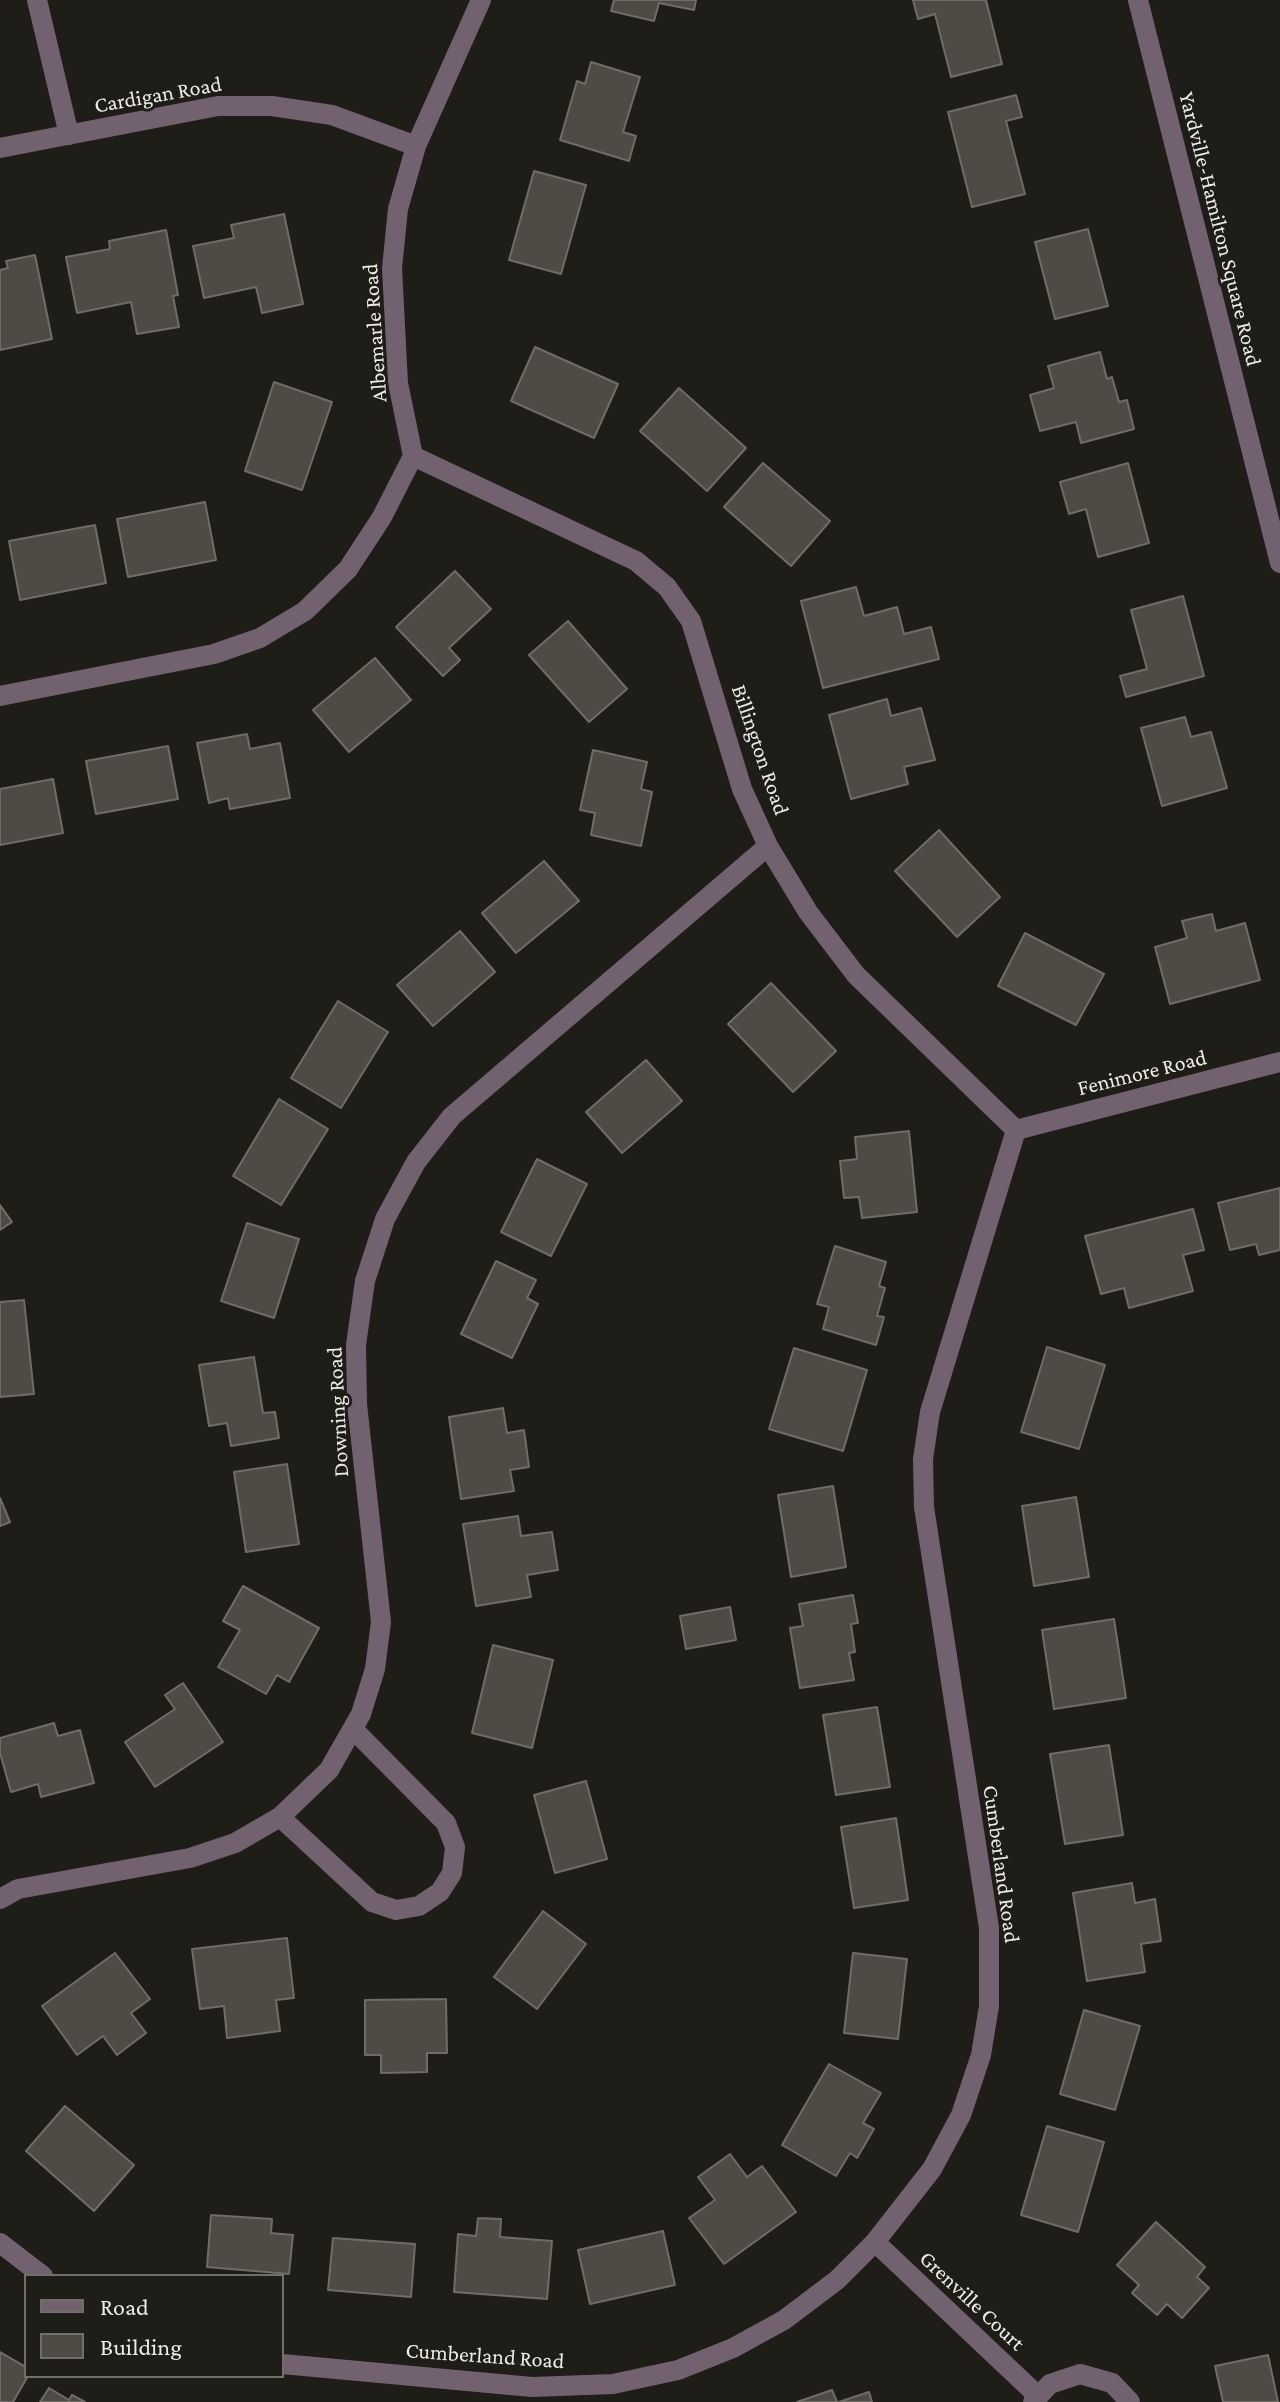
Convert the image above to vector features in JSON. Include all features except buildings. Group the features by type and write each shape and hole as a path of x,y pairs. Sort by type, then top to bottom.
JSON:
{"street":[{"path":"37,0 69,135"},
{"name":"Albemarle Road","path":"413,456 398,383 392,268 398,209 416,146 481,0"},
{"name":"Yardville-Hamilton Square Road","path":"1138,0 1280,563"},
{"name":"Cardigan Road","path":"0,148 218,106 272,106 332,115 416,146"},
{"path":"0,696 214,654 260,638 305,611 348,569 382,517 413,456"},
{"name":"Billington Road","path":"413,456 636,561 667,587 691,621 742,789 768,846 808,912 856,975 1016,1130"},
{"name":"Downing Road","path":"0,1899 18,1889 190,1858 235,1843 280,1817 329,1770 354,1730 375,1669 381,1622 357,1404 356,1345 365,1281 385,1219 416,1162 452,1116 768,846"},
{"name":"Fenimore Road","path":"1016,1130 1280,1062"},
{"name":"Cumberland Road","path":"284,2364 532,2387 613,2384 678,2370 733,2348 784,2320 837,2280 875,2242 932,2169 961,2115 981,2055 989,2006 989,1928 924,1507 923,1459 930,1412 1016,1130"},
{"path":"280,1817 372,1902 396,1910 419,1906 440,1892 452,1873 455,1847 446,1823 354,1730"},
{"name":"Grenville Court","path":"875,2242 1035,2398 1064,2376 1080,2374 1112,2383 1130,2402"},
{"path":"0,2243 40,2274"}]}
